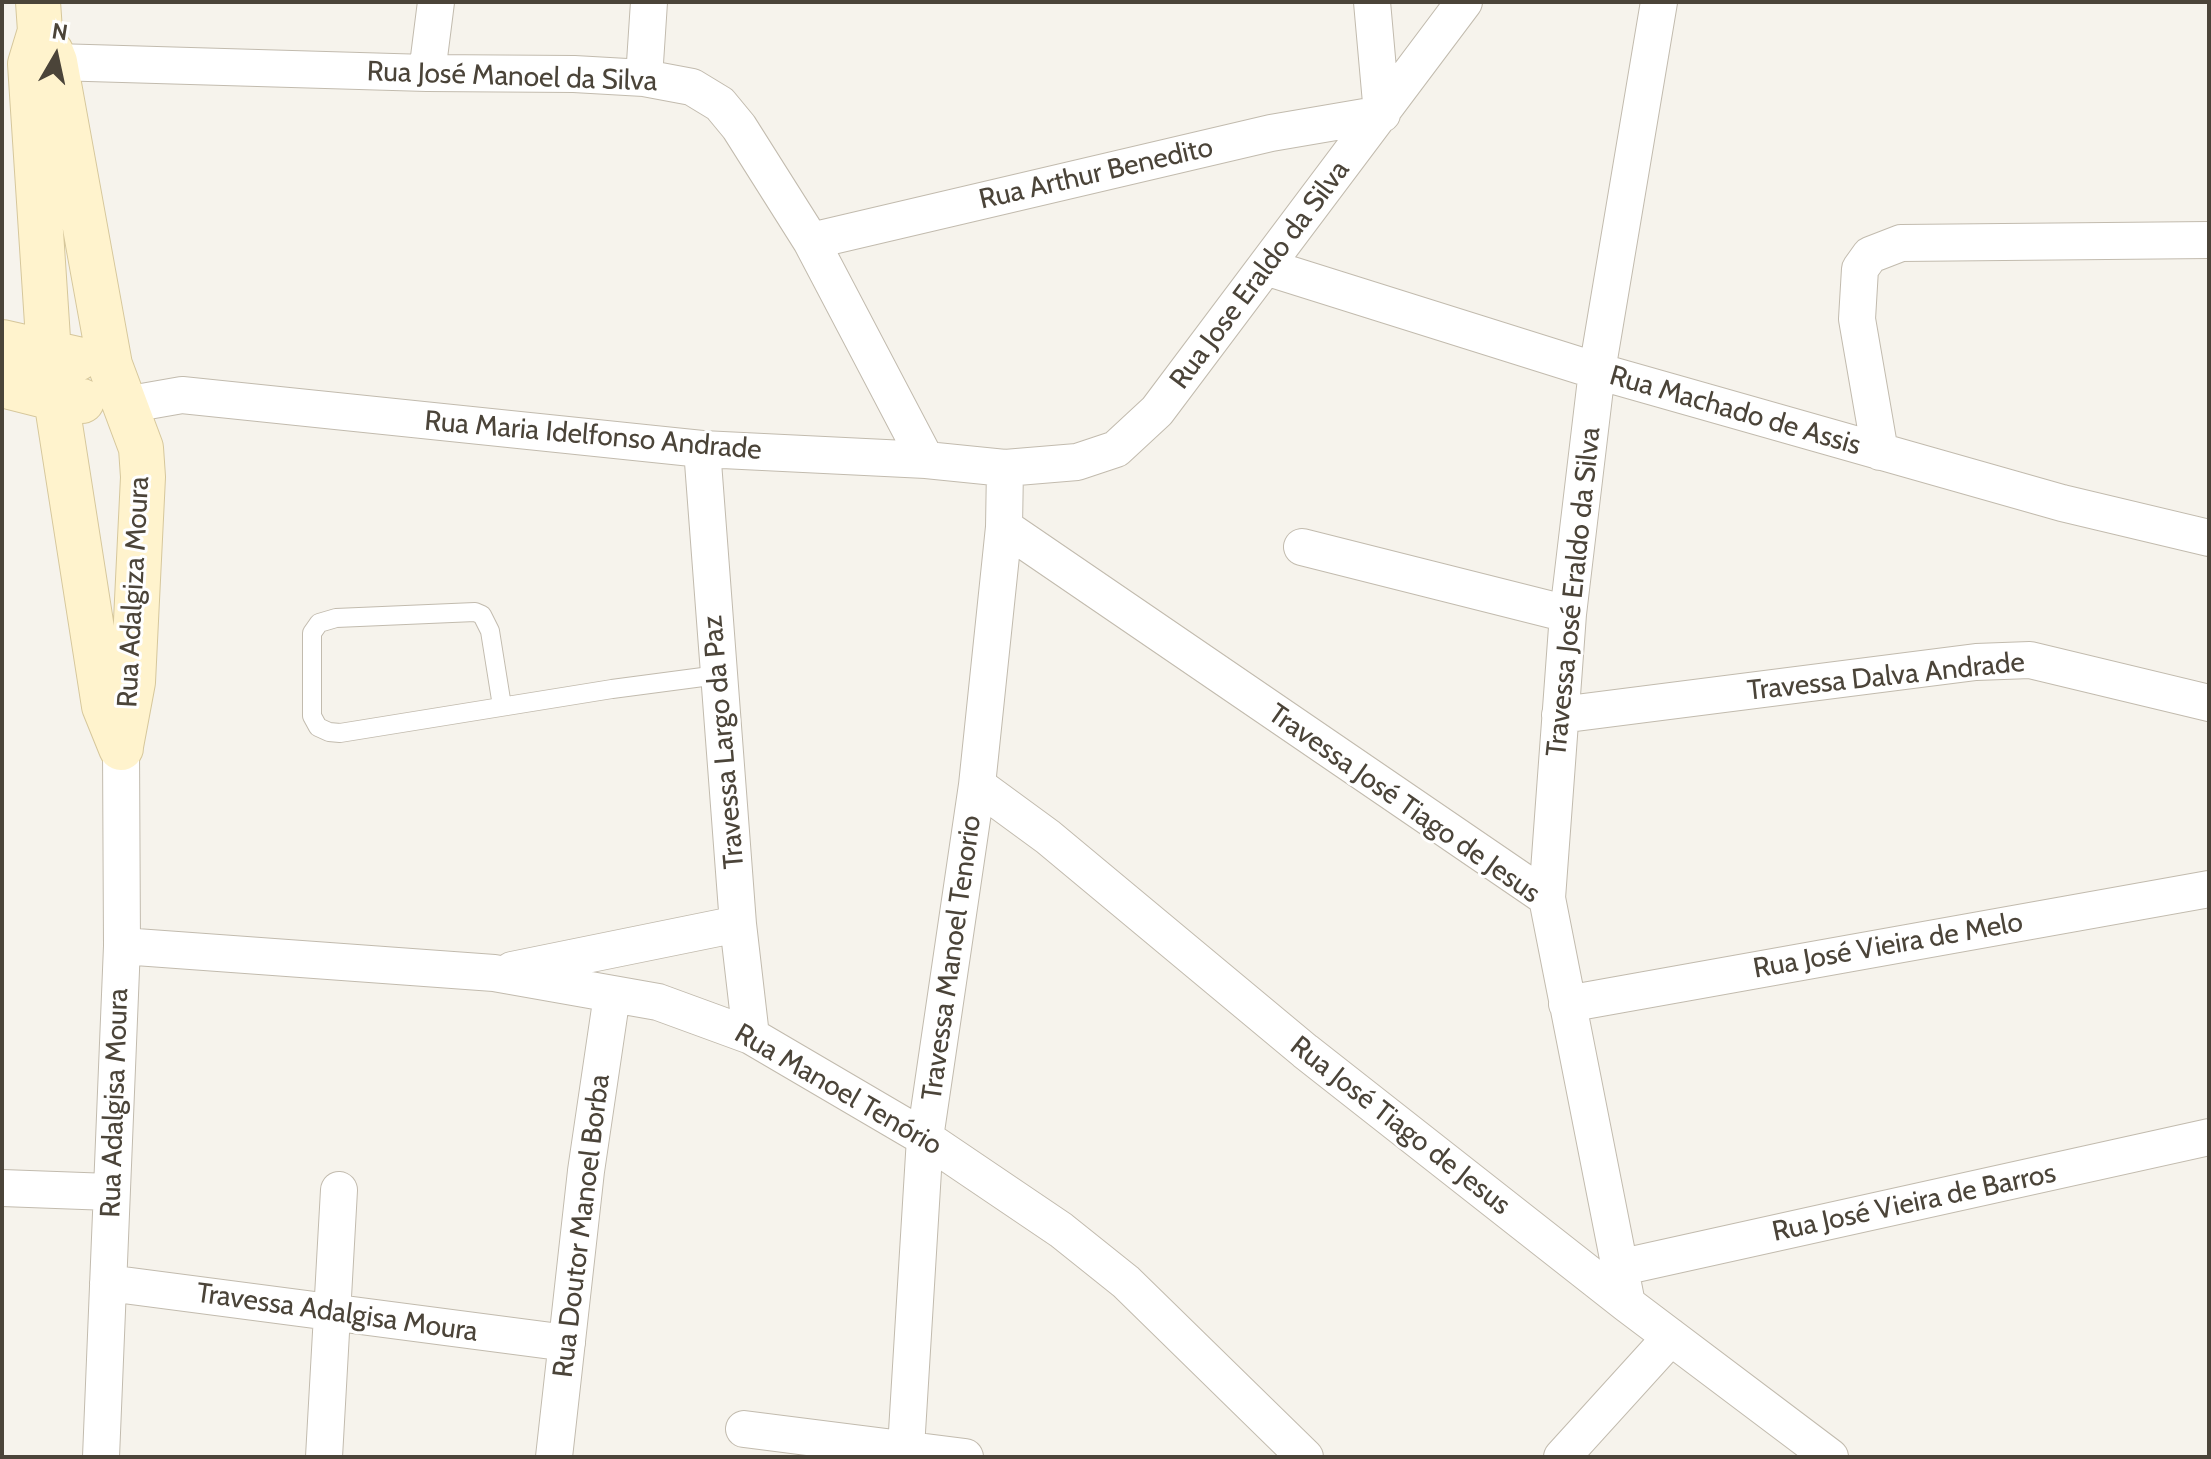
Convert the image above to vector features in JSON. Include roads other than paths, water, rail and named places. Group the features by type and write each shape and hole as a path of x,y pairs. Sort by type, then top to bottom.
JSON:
{"street":[{"path":"427,73 436,2"},
{"path":"644,78 649,2"},
{"path":"1372,2 1382,114"},
{"name":"Rua Jose Eraldo da Silva","path":"1005,468 1077,462 1116,449 1157,411 1464,2"},
{"name":"Travessa José Eraldo da Silva","path":"1547,898 1568,614 1597,371 1659,2"},
{"name":"Rua José Manoel da Silva","path":"41,40 427,73 644,78 692,87 720,104 739,127 811,241 926,460"},
{"name":"Rua Adalgiza Moura","path":"41,40 49,354 104,706 121,748"},
{"name":"Rua Adalgiza Moura","path":"41,40 118,385 141,448 143,477 133,682 121,748"},
{"name":"Rua Arthur Benedito","path":"811,241 1271,133 1382,114"},
{"path":"1880,452 1857,319 1860,269 1870,255 1901,243 2209,240"},
{"name":"Rua Machado de Assis","path":"1266,267 1597,371 2062,503 2209,538"},
{"path":"2,342 49,354 118,385"},
{"name":"Rua Maria Idelfonso Andrade","path":"118,385 147,377 182,395 702,449 926,460 1005,468"},
{"path":"2,385 57,399 118,385"},
{"name":"Travessa Largo da Paz","path":"702,449 738,924 751,1036"},
{"name":"Travessa Manoel Tenorio","path":"906,1448 925,1138 977,785 1004,527 1005,468"},
{"name":"Travessa José Tiago de Jesus","path":"1004,527 1547,898 1627,1304"},
{"path":"1302,547 1568,614"},
{"name":"Travessa Dalva Andrade","path":"1560,715 1976,662 2030,660 2209,703"},
{"name":"Rua Adalgisa Moura","path":"101,1457 122,946 121,748"},
{"name":"Rua José Tiago de Jesus","path":"977,785 1048,837 1305,1051 1627,1304 1830,1457"},
{"name":"Rua José Vieira de Melo","path":"1567,1004 2209,889"},
{"path":"494,973 738,924"},
{"name":"Rua Manoel Tenório","path":"122,946 494,973 658,1002 751,1036 925,1138 1061,1230 1126,1282 1305,1457"},
{"name":"Rua Doutor Manoel Borba","path":"554,1457 586,1171 612,995"},
{"name":"Rua José Vieira de Barros","path":"1618,1268 2209,1137"},
{"path":"2,1188 110,1192"},
{"path":"324,1457 339,1190"},
{"name":"Travessa Adalgisa Moura","path":"108,1283 567,1343"},
{"path":"1562,1457 1671,1337"},
{"path":"744,1429 965,1457"}],"lane":[{"path":"502,706 490,631 482,615 475,612 336,618 319,623 312,633 312,716 321,730 340,733 718,675"}]}
